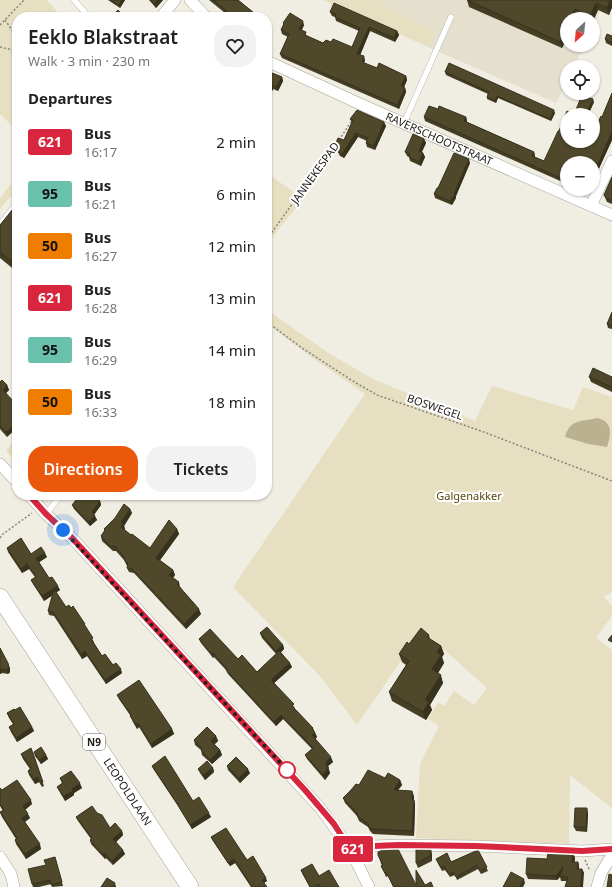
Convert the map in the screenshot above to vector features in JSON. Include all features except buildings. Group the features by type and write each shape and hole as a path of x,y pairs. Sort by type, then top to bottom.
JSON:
{"main road":[{"name":"LEOPOLDLAAN","path":"0,597 190,887"}],"street":[{"path":"165,12 175,0"},
{"path":"190,0 201,12"},
{"name":"RAVERSCHOOTSTRAAT","path":"272,64 612,216"},
{"path":"591,206 612,162"},
{"path":"0,464 12,477"},
{"path":"33,500 72,538 305,790 334,824 350,849 369,887"},
{"path":"350,849 374,846 476,846 582,851 612,849"},
{"path":"597,886 601,873 612,855"},
{"path":"0,857 11,874 14,887"}],"lane":[{"path":"74,0 85,12"},
{"path":"404,123 451,17"},
{"path":"0,224 12,209"},
{"path":"43,511 55,500"}],"path":[{"path":"13,12 24,0"},
{"path":"0,25 12,13"},
{"path":"5,20 12,30"},
{"path":"0,47 12,50"},
{"name":"JANNEKESPAD","path":"272,232 354,118 360,104"},
{"name":"BOSWEGEL","path":"272,326 302,348 377,395 481,431 612,481"},
{"path":"0,538 3,534 43,511"},
{"path":"582,851 597,886"}],"shaded area":[{"path":"376,0 605,0 599,12 560,12 560,52 581,52 577,60 560,60 560,95 556,103 428,47 435,32"},
{"path":"597,418 606,422 610,428 610,437 607,447 588,444 565,437 567,431 576,422"}],"green space":[{"path":"0,0 47,0 58,12 12,12 12,126 0,114"},
{"path":"323,0 376,0 435,32 428,47"},
{"path":"272,177 303,199 272,238"},
{"path":"12,182 12,195 0,209 0,198"},
{"name":"Galgenakker","path":"272,313 333,356 375,380 475,421 492,386 573,410 583,387 612,397 612,592 604,597 612,606 612,616 596,638 612,650 612,808 570,775 569,844 416,838 420,764 439,726 428,719 438,702 444,706 454,691 474,705 487,688 422,630 357,725 320,676 233,587 365,394 272,328","holes":["597,418 607,447 588,444 565,437 575,423"]},
{"path":"12,443 12,458 6,451"}],"bus line":[{"name":"621","path":"33,500 72,538 305,790 334,824 350,849 399,845 476,846 582,851 612,849"}],"route":[{"path":"63,530 287,770"}]}
